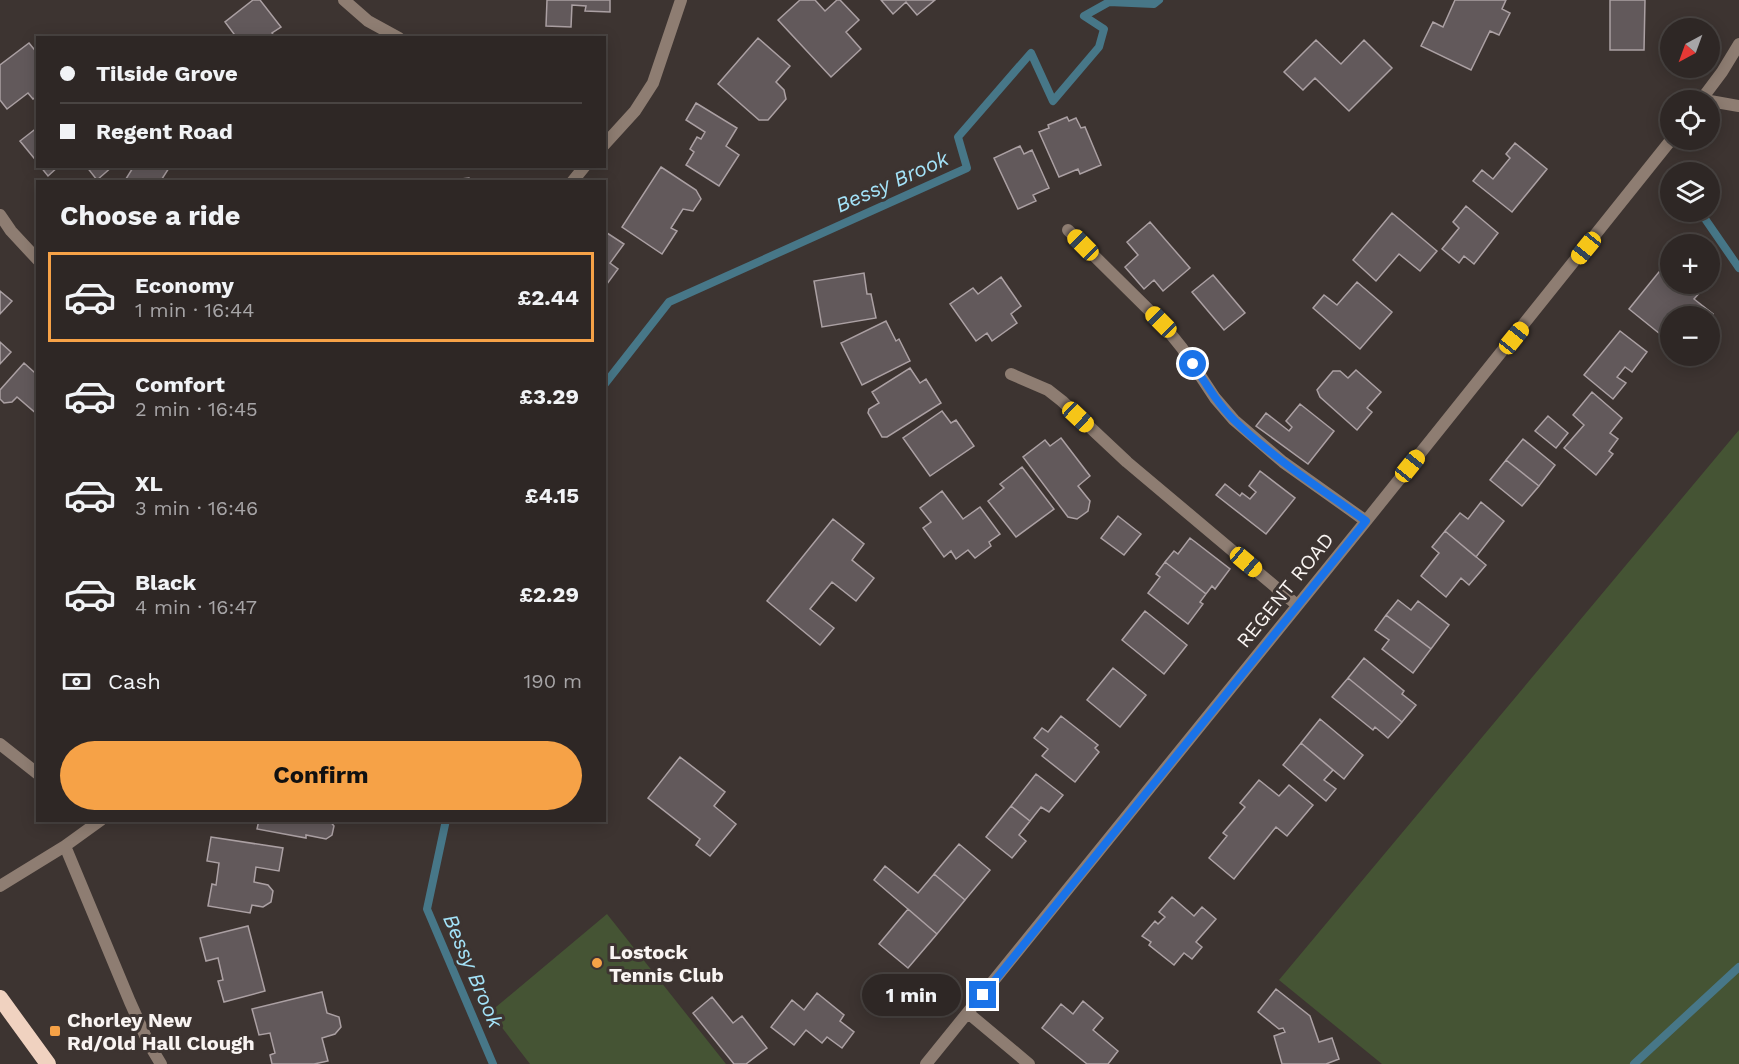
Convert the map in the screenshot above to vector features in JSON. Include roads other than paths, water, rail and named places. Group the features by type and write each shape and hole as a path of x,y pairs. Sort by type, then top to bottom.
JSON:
{"highway":[{"path":"0,998 48,1064"}],"street":[{"path":"344,0 368,21 395,36"},
{"path":"606,143 635,111 653,83 681,0"},
{"path":"1711,90 1739,44"},
{"path":"1720,103 1739,106"},
{"name":"REGENT ROAD","path":"926,1064 1663,150"},
{"path":"574,180 583,168"},
{"path":"0,215 11,231 36,258"},
{"path":"1068,230 1161,322 1182,348 1215,398 1234,420 1283,462 1366,521"},
{"path":"1011,374 1048,390 1062,401 1127,462 1297,605"},
{"path":"0,744 36,772"},
{"path":"0,886 65,846 97,822"},
{"path":"65,846 130,1002 161,1064"},
{"path":"968,1013 1029,1064"}],"waterway":[{"name":"Bessy Brook","path":"606,382 669,302 967,168 958,137 1031,53 1053,101 1099,47 1104,29 1084,16 1109,2 1154,4 1159,0"},
{"path":"1707,222 1739,268"},
{"name":"Bessy Brook","path":"446,822 427,909 493,1064"},
{"path":"1634,1064 1739,967"}],"place":[{"name":"Lostock Tennis Club","path":"597,963"},
{"name":"Chorley New Rd/Old Hall Clough","path":"55,1031"}]}
